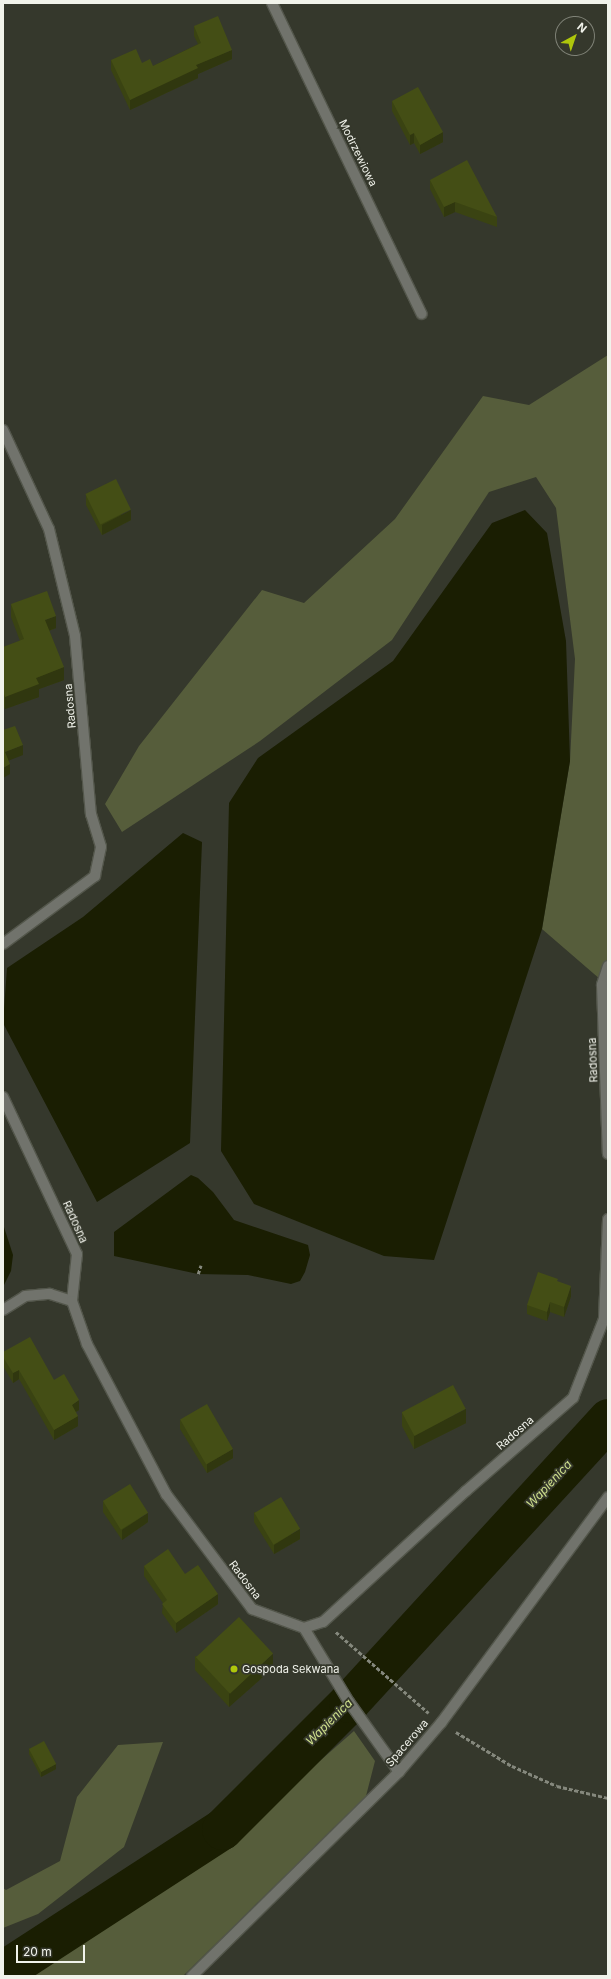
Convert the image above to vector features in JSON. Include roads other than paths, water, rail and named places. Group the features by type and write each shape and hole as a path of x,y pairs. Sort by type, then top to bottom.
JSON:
{"street":[{"name":"Modrzewiowa","path":"272,3 422,314"},
{"name":"Radosna","path":"3,430 49,529 75,636 92,814 101,847 95,876 64,902 3,944"},
{"name":"Radosna","path":"608,966 602,985 608,1154"},
{"name":"Radosna","path":"3,1097 77,1254 72,1301 87,1344 166,1494 252,1609 304,1628 323,1622 466,1491 573,1398 604,1319 608,1219"},
{"path":"3,1310 25,1296 50,1294 72,1301"},
{"name":"Spacerowa","path":"192,1976 399,1772 441,1723 608,1497"},
{"path":"304,1628 349,1702 399,1772"}],"waterway":[{"name":"Wapienica","path":"3,1971 222,1829 349,1702 608,1419"}],"place":[{"name":"Gospoda Sekwana","path":"234,1669"}]}
